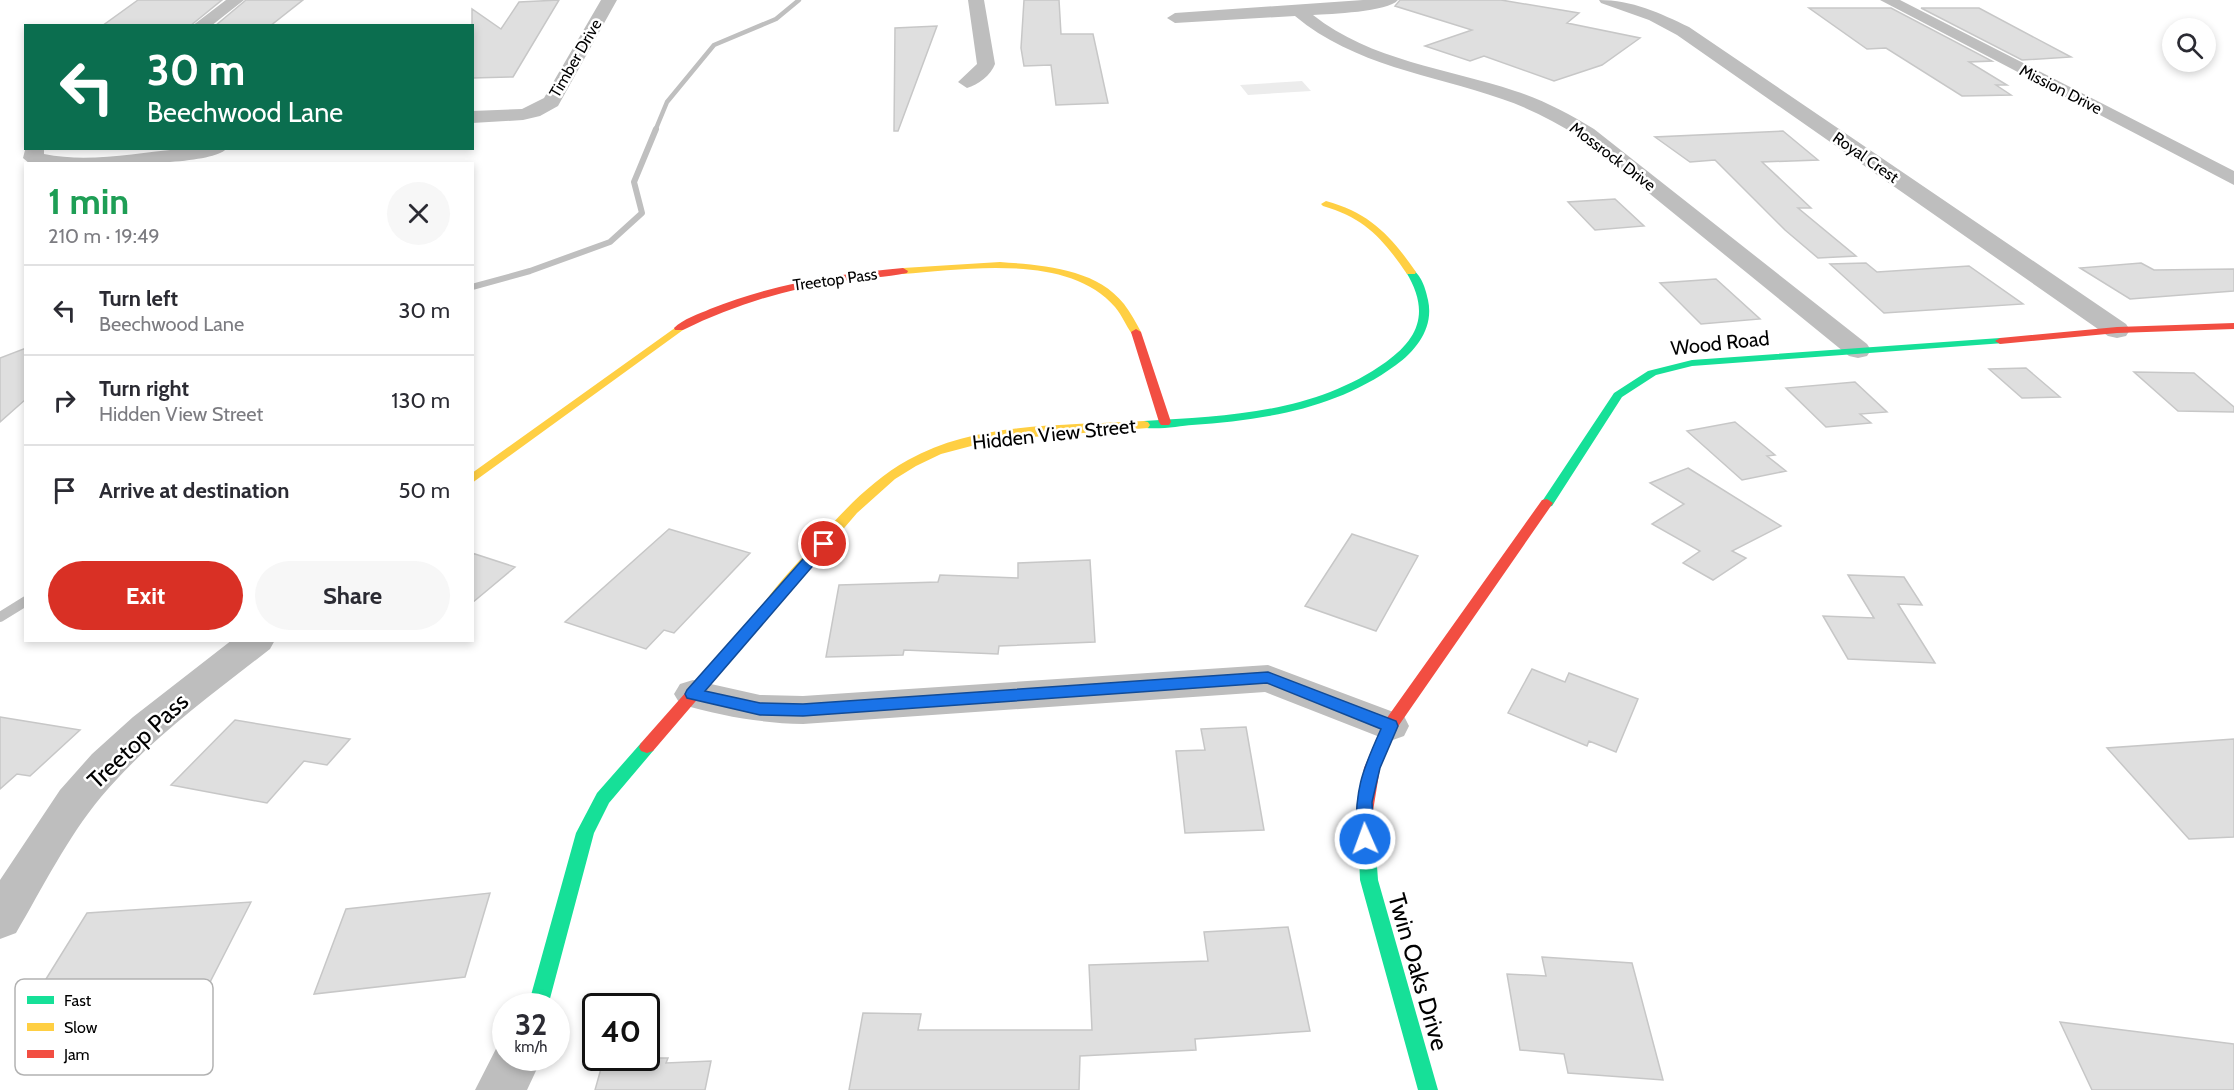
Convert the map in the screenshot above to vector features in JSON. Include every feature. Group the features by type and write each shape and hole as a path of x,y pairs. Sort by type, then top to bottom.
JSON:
{"street":[{"path":"203,24 236,0"},
{"name":"Timber Drive","path":"474,117 508,117 537,112 551,102 609,0"},
{"path":"967,82 985,68 986,64 976,0"},
{"path":"1175,18 1299,11 1390,0"},
{"name":"Royal Crest","path":"1607,0 1655,17 1683,31 2117,330"},
{"name":"Mission Drive","path":"1888,0 2234,179"},
{"name":"Mossrock Drive","path":"1299,11 1325,32 1346,44 1510,96 1573,125 1608,149 1858,350"},
{"path":"102,162 174,156 206,150"},
{"path":"33,153 59,162"},
{"name":"Hidden View Street","path":"542,993 585,833 603,798 853,511 886,479 915,459 953,446 1003,436 1240,416 1316,403 1357,386 1388,368 1424,328 1424,301 1417,279 1368,218 1350,209 1326,204"},
{"name":"Treetop Pass","path":"474,478 664,336 693,319 768,290 847,275 994,264 1054,271 1081,280 1105,292 1120,304 1131,320 1165,422"},
{"name":"Wood Road","path":"1390,726 1535,522 1618,395 1652,371 1692,363 1858,350 2030,339 2117,330 2234,326"},
{"name":"Treetop Pass","path":"0,919 64,816 103,769 152,722 254,642"},
{"path":"693,694 760,709 803,710 1268,678 1390,726"},
{"name":"Twin Oaks Drive","path":"1390,726 1372,768 1364,802 1365,839 1370,880 1379,920 1428,1090"},
{"path":"500,1090 510,1071"}],"shaded area":[{"path":"1302,81 1311,91 1248,95 1240,85"}],"building":[{"path":"138,0 222,0 192,24 105,24"},
{"path":"246,0 303,0 273,24 217,24"},
{"path":"559,0 513,77 474,78 472,9 501,29 519,2"},
{"path":"1024,0 1059,0 1061,34 1093,34 1108,103 1056,105 1051,65 1024,66 1021,48"},
{"path":"1400,0 1501,0 1579,13 1567,23 1640,38 1602,65 1554,81 1484,56 1470,61 1425,46 1472,30 1395,6"},
{"path":"1809,8 1891,8 1992,61 1969,62 2007,85 1996,85 2011,95 1962,96 1886,48 1867,49"},
{"path":"1921,8 1979,8 2071,57 2022,60"},
{"path":"937,26 898,131 894,131 895,28"},
{"path":"1783,131 1818,160 1762,162 1811,208 1798,208 1856,256 1818,258 1785,230 1715,160 1690,162 1655,137"},
{"path":"1615,199 1644,226 1595,230 1568,202"},
{"path":"1866,263 1877,272 1969,266 2023,304 1884,313 1830,264"},
{"path":"2141,263 2154,270 2234,269 2234,291 2130,299 2080,268"},
{"path":"1716,279 1760,319 1701,324 1660,283"},
{"path":"24,349 24,401 0,422 0,358"},
{"path":"2026,368 2060,397 2022,398 1989,369"},
{"path":"2134,372 2194,373 2234,407 2234,412 2178,411"},
{"path":"1855,382 1887,412 1860,414 1871,423 1826,427 1786,388"},
{"path":"1735,422 1775,455 1767,456 1786,471 1742,480 1687,431"},
{"path":"1688,468 1781,526 1732,551 1746,558 1713,580 1683,563 1700,551 1652,524 1684,504 1650,483"},
{"path":"669,529 750,553 674,633 664,630 646,649 565,622"},
{"path":"1352,534 1418,556 1376,631 1305,606"},
{"path":"474,554 515,567 474,601"},
{"path":"1090,560 1095,642 999,646 998,654 904,650 903,655 826,657 839,585 938,582 940,575 1018,578 1018,563"},
{"path":"1848,575 1904,577 1922,605 1898,604 1935,663 1848,659 1823,616 1874,618"},
{"path":"1532,669 1565,682 1569,673 1638,699 1616,752 1589,741 1587,746 1508,713"},
{"path":"0,717 80,730 30,776 17,774 0,789"},
{"path":"235,720 350,739 327,765 304,761 267,803 171,785"},
{"path":"1246,727 1264,830 1185,833 1176,751 1205,750 1201,729"},
{"path":"2234,739 2234,837 2189,839 2107,748"},
{"path":"490,893 465,977 314,994 346,909"},
{"path":"251,902 212,979 46,979 87,913"},
{"path":"1288,927 1310,1031 1195,1039 1196,1050 1080,1056 1079,1090 849,1090 863,1013 921,1014 918,1030 1092,1030 1089,965 1208,961 1204,932"},
{"path":"1542,957 1632,963 1663,1080 1568,1073 1564,1054 1520,1050 1507,974 1546,976"},
{"path":"2060,1022 2234,1044 2234,1090 2092,1090"},
{"path":"660,1058 668,1058 666,1063 711,1061 705,1090 595,1090 600,1071 660,1071"}],"waterway":[{"path":"655,131 667,102 714,45 776,19 799,0"},
{"path":"474,286 530,271 610,242 642,213 634,182 656,129"},
{"path":"0,617 24,602"}],"traffic: fast":[{"path":"1144,425 1211,420 1279,411 1312,403 1344,391 1373,376 1401,356 1410,347 1422,327 1424,316 1422,294 1411,272"},
{"path":"1547,503 1618,395 1652,373 1692,363 2000,341"},
{"path":"542,993 585,833 603,798 647,747"},
{"path":"1365,811 1369,880 1428,1090"}],"traffic: slow":[{"path":"1326,204 1354,214 1376,229 1394,248 1411,272"},
{"path":"903,271 1000,265 1034,267 1066,274 1095,285 1119,304 1136,332"},
{"path":"474,478 679,328"},
{"path":"768,608 835,529 871,493 912,463 936,451 994,436 1025,432 1144,425"}],"traffic: jam":[{"path":"679,328 706,315 760,295 845,277 903,271"},
{"path":"2000,341 2117,330 2234,326"},
{"path":"1136,332 1165,422"},
{"path":"1365,811 1372,768 1390,726 1547,503"},
{"path":"647,747 768,608"}],"route":[{"path":"824,544 693,694 760,709 803,710 1268,678 1390,726 1372,768 1364,802 1365,839"}]}
